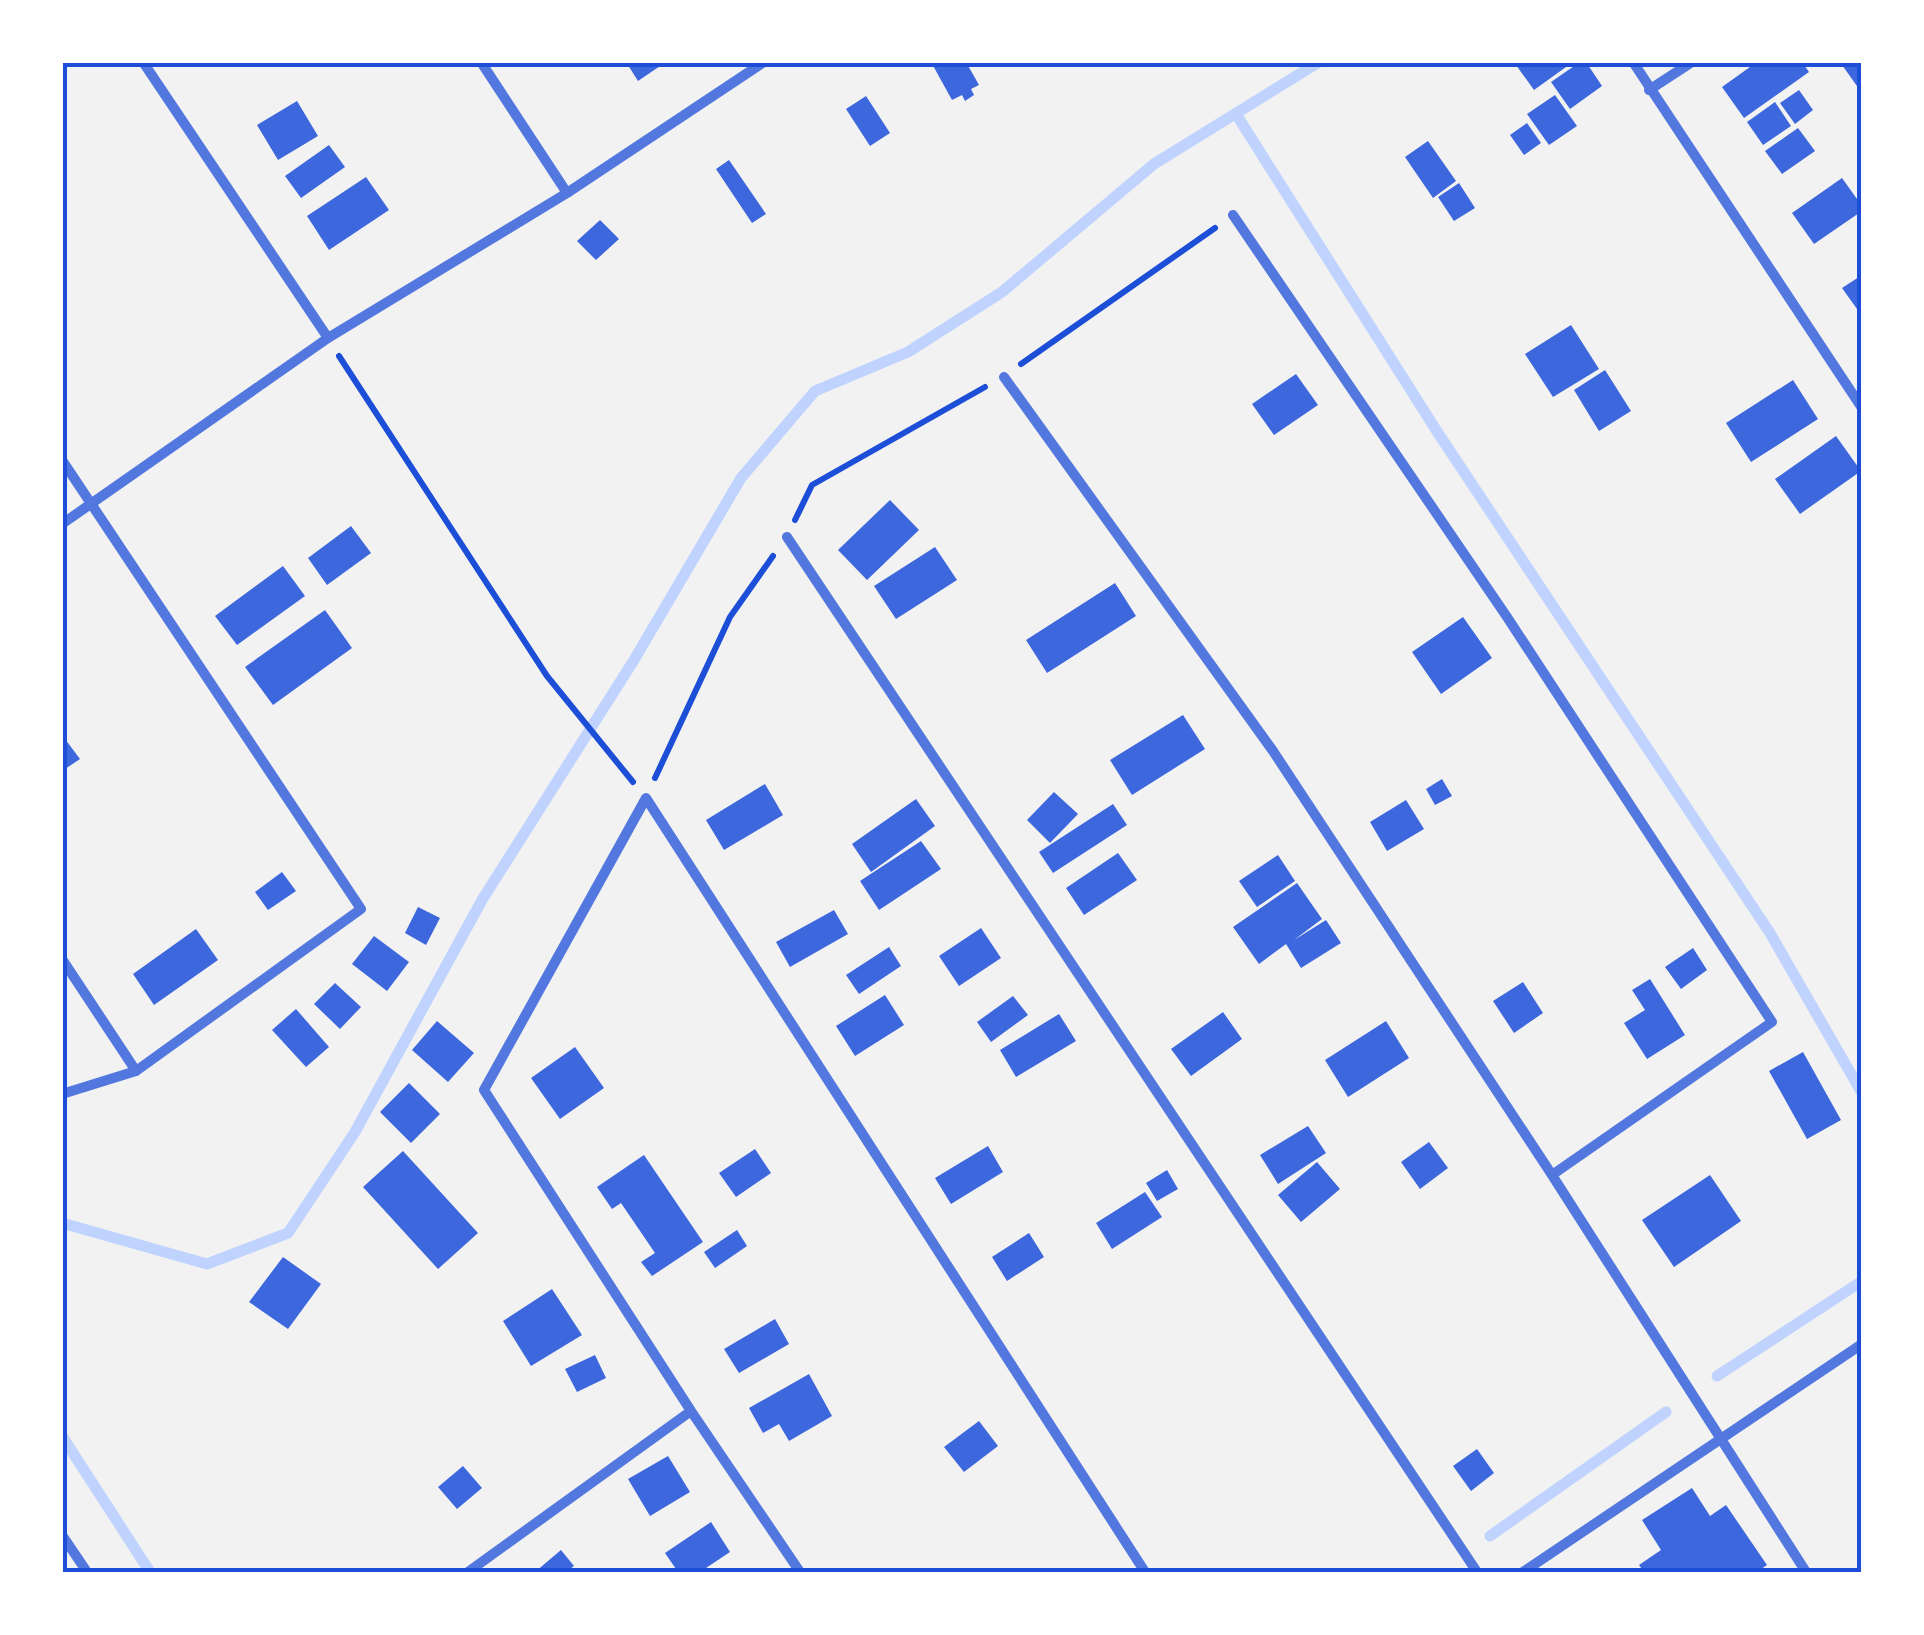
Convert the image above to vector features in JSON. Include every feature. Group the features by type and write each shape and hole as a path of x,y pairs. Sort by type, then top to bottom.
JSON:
{"street":[{"path":"143,62 328,338"},
{"path":"481,62 567,192"},
{"path":"62,524 328,338 567,192 764,62"},
{"path":"1634,62 1862,408"},
{"path":"1649,90 1692,62"},
{"path":"1233,216 1507,616 1772,1022 1552,1175"},
{"path":"1004,377 1273,751 1552,1175 1806,1572"},
{"path":"62,460 361,910 136,1071 62,1094"},
{"path":"787,537 1477,1572"},
{"path":"800,1572 484,1090 646,798 1145,1572"},
{"path":"62,960 136,1071"},
{"path":"1524,1572 1862,1344"},
{"path":"468,1572 692,1411"},
{"path":"62,1535 87,1572"}],"path":[{"path":"328,338 547,676 646,798 730,617 787,537 812,484 1004,377 1233,216"}],"building":[{"path":"626,62 666,62 638,81"},
{"path":"931,62 966,62 979,85 971,89 974,95 965,101 962,95 952,100"},
{"path":"1573,62 1534,90 1516,65"},
{"path":"1586,62 1602,86 1570,109 1551,82"},
{"path":"1757,62 1802,62 1809,72 1744,118 1722,87"},
{"path":"1840,62 1862,62 1862,87 1859,89"},
{"path":"1799,90 1813,110 1795,124 1780,103"},
{"path":"1555,95 1577,126 1549,145 1527,114"},
{"path":"866,96 890,133 870,146 846,109"},
{"path":"297,101 318,136 278,160 257,125"},
{"path":"1775,102 1791,126 1763,145 1747,122"},
{"path":"1527,123 1541,143 1524,155 1510,135"},
{"path":"1798,128 1815,151 1782,174 1765,151"},
{"path":"1428,141 1456,181 1433,198 1405,157"},
{"path":"329,145 345,167 301,198 285,176"},
{"path":"729,160 766,214 752,223 716,169"},
{"path":"366,177 389,210 329,250 307,216"},
{"path":"1842,178 1862,211 1814,244 1792,213"},
{"path":"1459,183 1475,208 1454,221 1438,197"},
{"path":"600,220 619,239 596,260 577,241"},
{"path":"1862,275 1862,316 1842,288"},
{"path":"1571,325 1599,369 1553,397 1525,354"},
{"path":"1605,370 1631,411 1599,431 1574,390"},
{"path":"1296,374 1318,405 1274,435 1252,404"},
{"path":"1793,380 1818,419 1751,462 1726,423"},
{"path":"1836,436 1861,471 1800,514 1775,479"},
{"path":"890,500 919,530 867,580 838,550"},
{"path":"351,526 371,553 327,585 308,558"},
{"path":"935,547 957,580 896,619 874,586"},
{"path":"283,566 305,596 237,645 215,616"},
{"path":"1115,583 1136,616 1047,673 1026,640"},
{"path":"325,610 352,648 273,705 245,667"},
{"path":"1463,617 1492,658 1441,694 1412,652"},
{"path":"1183,715 1205,749 1132,795 1110,760"},
{"path":"62,735 80,759 62,771"},
{"path":"1442,779 1452,796 1435,805 1426,789"},
{"path":"765,784 783,815 724,850 706,820"},
{"path":"1054,792 1078,814 1050,843 1027,820"},
{"path":"916,799 935,826 871,872 852,844"},
{"path":"1406,800 1424,829 1387,851 1370,822"},
{"path":"1113,804 1127,825 1053,873 1039,852"},
{"path":"921,841 941,869 879,910 860,881"},
{"path":"1118,853 1137,880 1084,915 1066,888"},
{"path":"1278,855 1295,881 1257,907 1239,881"},
{"path":"282,872 296,891 268,910 255,892"},
{"path":"1297,883 1322,919 1294,940 1326,920 1341,943 1301,968 1286,944 1259,964 1233,927"},
{"path":"418,907 440,918 426,945 405,933"},
{"path":"834,910 848,934 790,967 776,942"},
{"path":"981,928 1001,958 959,986 939,956"},
{"path":"196,929 218,960 154,1005 133,974"},
{"path":"374,936 409,962 387,991 352,964"},
{"path":"889,947 901,966 859,994 846,975"},
{"path":"1693,948 1707,970 1681,989 1665,967"},
{"path":"1650,979 1685,1035 1647,1059 1624,1023 1645,1010 1632,990"},
{"path":"1523,982 1543,1013 1514,1033 1493,1001"},
{"path":"335,983 361,1007 340,1029 314,1004"},
{"path":"885,995 904,1025 855,1056 836,1026"},
{"path":"1013,996 1028,1015 991,1042 977,1022"},
{"path":"296,1009 329,1047 306,1067 272,1030"},
{"path":"1223,1012 1242,1039 1191,1076 1171,1049"},
{"path":"1059,1014 1076,1041 1016,1077 1000,1050"},
{"path":"437,1021 474,1053 448,1082 412,1050"},
{"path":"1386,1021 1409,1058 1348,1097 1325,1060"},
{"path":"575,1047 604,1088 560,1119 531,1078"},
{"path":"1803,1052 1841,1120 1807,1139 1769,1071"},
{"path":"409,1083 440,1114 411,1143 380,1112"},
{"path":"1308,1126 1326,1153 1278,1184 1260,1155"},
{"path":"1429,1142 1448,1168 1420,1189 1401,1162"},
{"path":"988,1146 1003,1172 951,1204 935,1178"},
{"path":"755,1149 771,1173 736,1197 719,1173"},
{"path":"403,1151 478,1233 438,1269 363,1187"},
{"path":"644,1155 703,1242 652,1276 641,1262 655,1253 621,1203 612,1209 597,1187"},
{"path":"1317,1162 1340,1189 1301,1222 1278,1195"},
{"path":"1167,1170 1178,1189 1157,1201 1146,1183"},
{"path":"1710,1175 1741,1221 1674,1267 1642,1220"},
{"path":"1145,1192 1162,1217 1112,1249 1096,1223"},
{"path":"737,1230 747,1246 715,1268 704,1252"},
{"path":"1029,1233 1044,1257 1007,1281 992,1257"},
{"path":"283,1257 321,1284 288,1329 249,1302"},
{"path":"552,1289 582,1335 531,1366 503,1321"},
{"path":"775,1319 789,1344 739,1373 724,1349"},
{"path":"595,1355 606,1378 577,1392 565,1369"},
{"path":"809,1374 832,1416 789,1441 779,1424 763,1433 749,1408"},
{"path":"979,1421 998,1446 964,1472 944,1447"},
{"path":"1477,1449 1494,1473 1471,1491 1453,1466"},
{"path":"668,1456 690,1492 650,1516 628,1479"},
{"path":"463,1466 482,1488 457,1509 438,1487"},
{"path":"1692,1488 1710,1516 1726,1505 1767,1565 1757,1572 1644,1572 1639,1565 1661,1550 1642,1520"},
{"path":"711,1522 730,1552 700,1572 678,1572 665,1553"},
{"path":"561,1550 574,1566 566,1572 535,1572"}],"waterway":[{"path":"62,1223 207,1264 288,1233 355,1132 482,900 634,660 741,478 815,391 908,352 1002,292 1154,164 1319,62"},
{"path":"1236,114 1438,433 1770,933 1862,1093"},
{"path":"1717,1376 1862,1281"},
{"path":"1490,1536 1666,1412"},
{"path":"62,1436 150,1572"}]}
